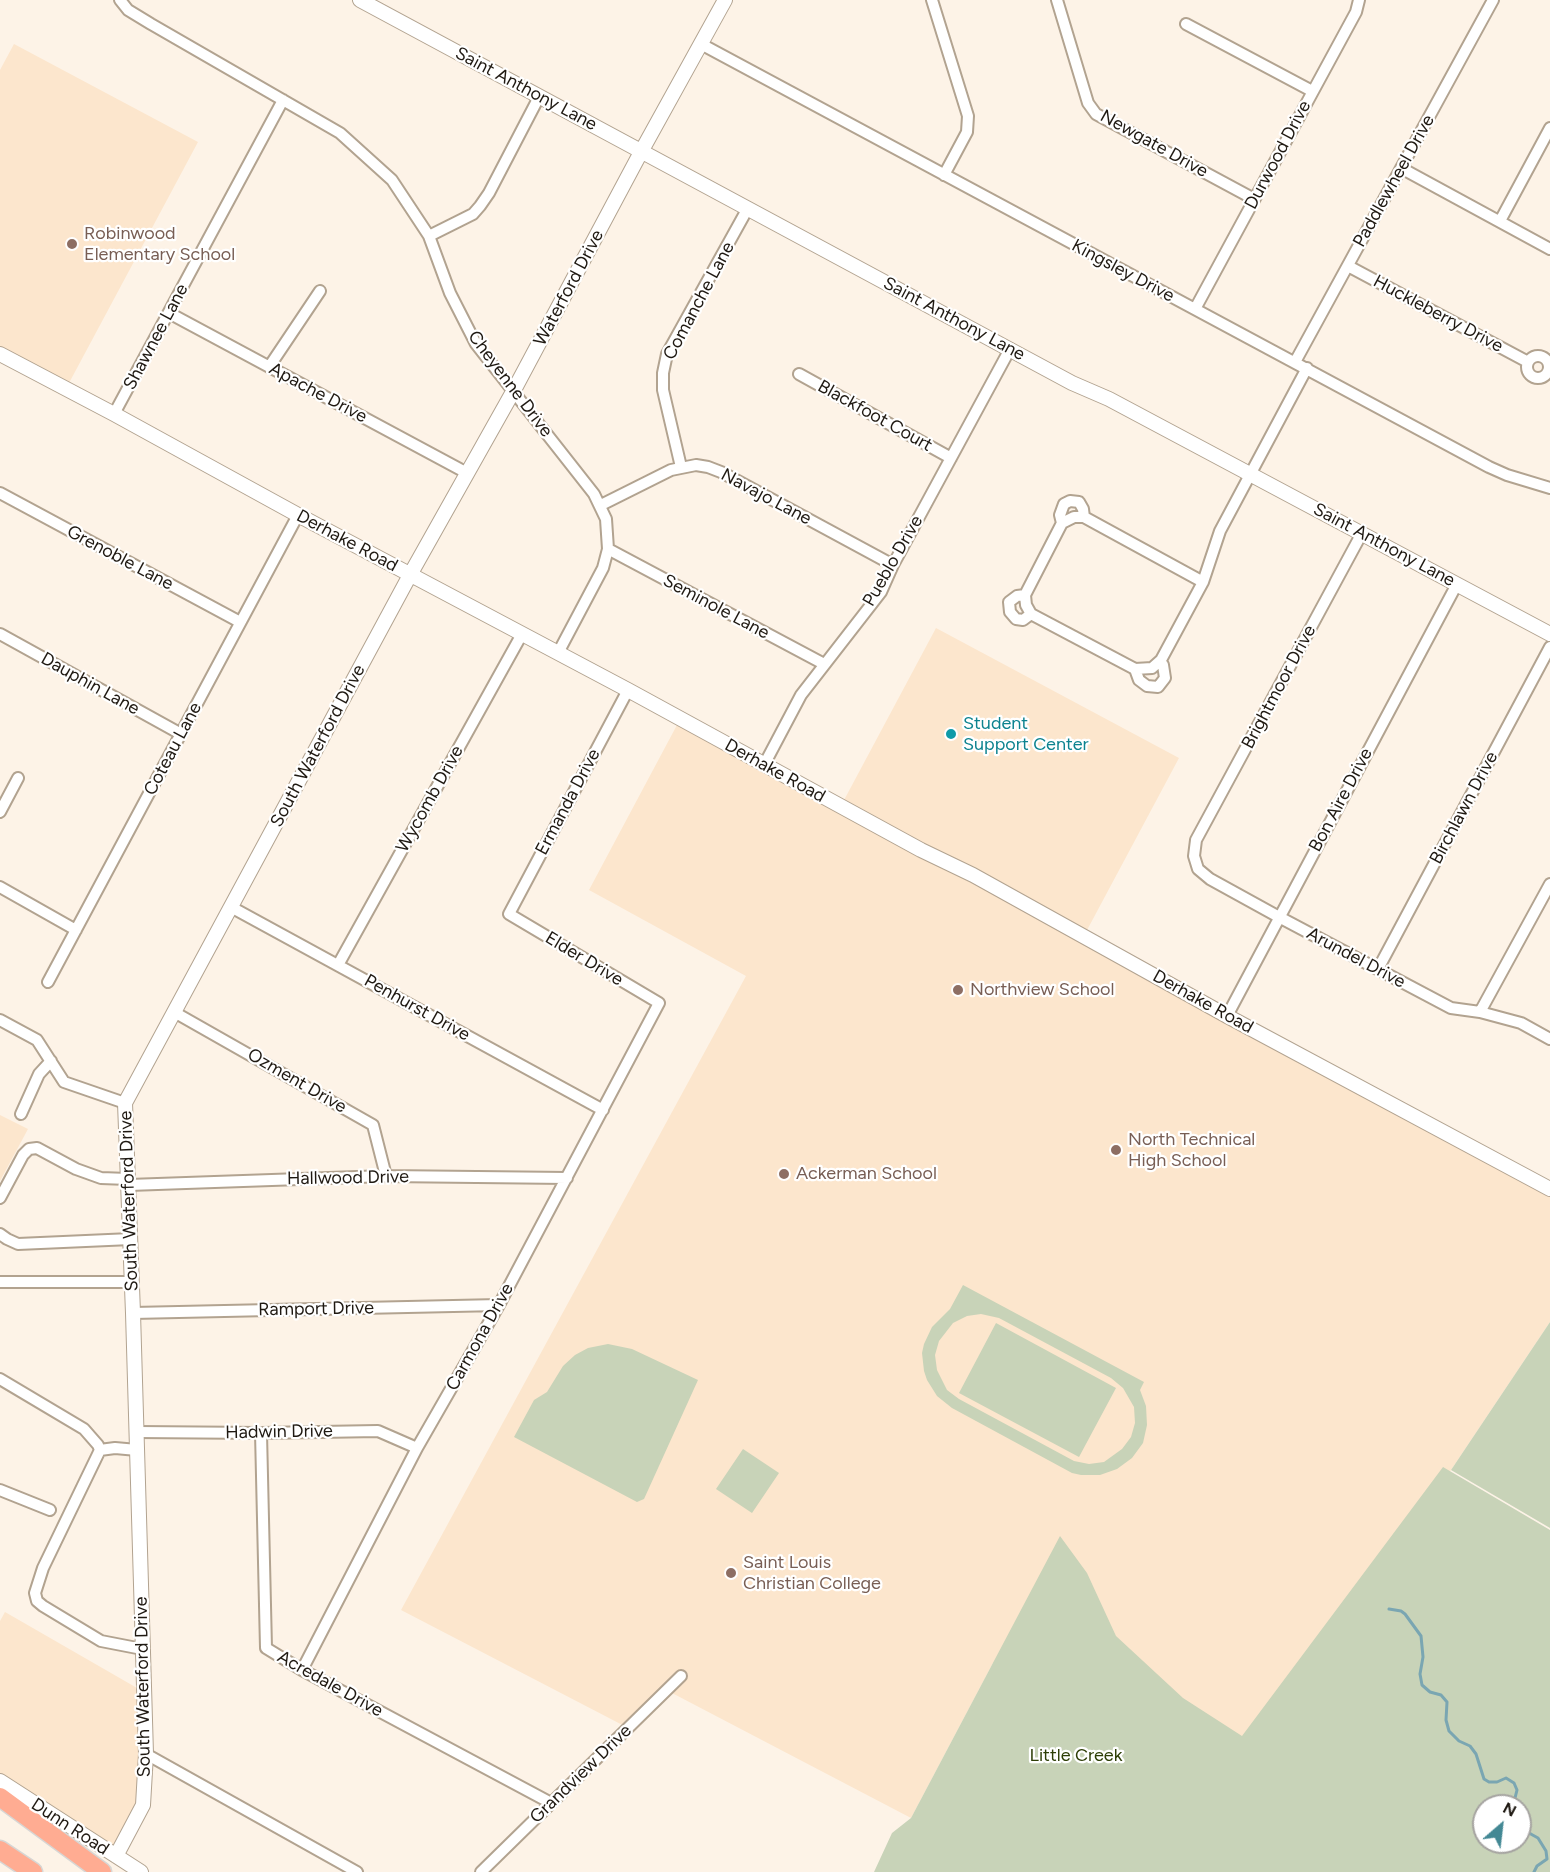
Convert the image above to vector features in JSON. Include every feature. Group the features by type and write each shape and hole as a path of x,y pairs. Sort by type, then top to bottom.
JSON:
{"highway":[{"path":"0,1797 102,1872"},
{"path":"0,1850 33,1872"}],"street":[{"name":"Cheyenne Drive","path":"120,0 128,10 340,133 392,180 429,236 450,293 476,344 594,494 606,519 608,549 603,568 558,653"},
{"name":"Saint Anthony Lane","path":"360,0 1072,383 1109,399 1550,634"},
{"name":"Waterford Drive","path":"410,574 514,390 725,0"},
{"path":"932,0 968,116 967,132 944,175"},
{"name":"Newgate Drive","path":"1057,0 1088,103 1096,114 1254,199"},
{"name":"Durwood Drive","path":"1195,309 1356,12 1359,0"},
{"name":"Paddlewheel Drive","path":"1295,363 1493,0"},
{"path":"1186,24 1312,91"},
{"name":"Kingsley Drive","path":"701,44 1489,467 1550,488"},
{"path":"429,236 473,214 480,206 539,97"},
{"name":"Shawnee Lane","path":"114,414 283,100"},
{"path":"1500,221 1550,128"},
{"path":"1401,168 1550,249"},
{"name":"Comanche Lane","path":"681,467 663,390 663,373 668,354 748,208"},
{"name":"Huckleberry Drive","path":"1348,266 1528,362"},
{"path":"269,367 320,291"},
{"name":"Apache Drive","path":"169,312 467,473"},
{"name":"Pueblo Drive","path":"764,765 801,695 880,592 1010,349"},
{"name":"Derhake Road","path":"0,354 297,515 628,690 921,850 973,875 1227,1016 1550,1189"},
{"path":"1156,665 1203,582 1220,531 1306,368"},
{"name":"Blackfoot Court","path":"799,374 951,458"},
{"name":"Navajo Lane","path":"601,505 670,470 696,465 721,472 893,565"},
{"name":"Grenoble Lane","path":"0,493 240,622"},
{"path":"1062,523 1060,515 1064,504 1070,501 1078,502 1083,509 1084,517"},
{"name":"Coteau Lane","path":"48,982 297,515"},
{"path":"1135,669 1139,680 1147,686 1158,687 1165,678 1163,665 1135,669 1031,614 1026,605 1024,595 1062,523 1084,517 1203,582"},
{"name":"Brightmoor Drive","path":"1196,840 1362,533"},
{"name":"Seminole Lane","path":"608,549 824,664"},
{"name":"South Waterford Drive","path":"116,1856 143,1805 146,1754 134,1313 125,1103 410,574"},
{"name":"Bon Aire Drive","path":"1227,1016 1457,584"},
{"path":"1024,595 1017,596 1010,602 1010,612 1016,619 1023,620 1031,614"},
{"name":"Dauphin Lane","path":"0,634 181,734"},
{"name":"Wycomb Drive","path":"338,965 522,634"},
{"name":"Birchlawn Drive","path":"1378,969 1550,647"},
{"name":"Ermanda Drive","path":"509,914 628,690"},
{"path":"0,812 18,778"},
{"name":"Arundel Drive","path":"1196,840 1194,856 1198,869 1210,879 1451,1008 1480,1012 1521,1023 1550,1038"},
{"path":"0,887 76,930"},
{"path":"1480,1012 1548,891"},
{"name":"Penhurst Drive","path":"231,907 603,1110"},
{"name":"Elder Drive","path":"509,914 659,1003"},
{"name":"Carmona Drive","path":"302,1670 417,1448 499,1305 659,1003"},
{"name":"Ozment Drive","path":"174,1012 373,1125 386,1176"},
{"path":"0,1020 36,1040 64,1082 125,1103"},
{"path":"21,1114 39,1074 51,1061"},
{"name":"Hallwood Drive","path":"0,1198 23,1155 29,1149 37,1149 76,1169 101,1178 128,1182 386,1176 567,1178"},
{"path":"0,1234 18,1244 131,1239"},
{"path":"0,1282 132,1282"},
{"name":"Ramport Drive","path":"134,1313 499,1305"},
{"path":"0,1379 84,1429 98,1444 100,1450 43,1568 35,1593 37,1601 101,1641 137,1648 143,1647"},
{"name":"Hadwin Drive","path":"137,1432 378,1431 417,1448"},
{"name":"Acredale Drive","path":"261,1433 266,1648 302,1670 551,1803"},
{"path":"100,1450 115,1448 137,1450"},
{"path":"0,1490 50,1510"},
{"name":"Grandview Drive","path":"481,1872 681,1676"},
{"path":"146,1754 357,1872"},
{"name":"Dunn Road","path":"0,1781 141,1872"}],"shaded area":[{"name":"Robinwood Elementary School","path":"14,44 198,142 69,383 0,346 0,70"},
{"path":"936,628 1179,758 1086,932 843,802"},
{"path":"677,725 1550,1193 1550,1322 1451,1470 1238,1761 993,1663 911,1818 672,1693 634,1731 401,1610 746,976 589,890"},
{"path":"0,1115 28,1129 0,1181"},
{"path":"5,1612 144,1692 143,1805 116,1856 0,1781 0,1621"}],"green space":[{"path":"963,1285 1144,1382 1140,1390 1146,1406 1147,1425 1143,1443 1132,1458 1117,1469 1100,1475 1072,1473 952,1408 937,1396 927,1380 922,1353 932,1327 950,1309","holes":["981,1314 999,1318 1111,1378 1123,1388 1134,1407 1135,1423 1131,1437 1122,1449 1104,1462 1089,1464 1074,1461 959,1399 947,1390 937,1370 935,1355 939,1341 953,1323 967,1316"]},
{"path":"1550,1322 1550,1528 1451,1470"},
{"path":"996,1323 1116,1388 1079,1457 959,1393"},
{"path":"608,1344 632,1349 698,1380 644,1499 637,1502 514,1437 534,1400 547,1392 563,1366 575,1355 588,1348"},
{"path":"743,1449 779,1473 752,1513 716,1489"},
{"name":"Little Creek","path":"1443,1467 1550,1530 1550,1872 874,1872 892,1833 911,1818 1060,1536 1087,1573 1116,1636 1183,1698 1242,1736"}],"waterway":[{"path":"1389,1609 1405,1614 1421,1636 1422,1685 1430,1692 1441,1695 1447,1702 1446,1720 1449,1731 1459,1741 1470,1746 1476,1754 1484,1779 1497,1782 1506,1778 1514,1783 1516,1794"},
{"path":"1532,1835 1538,1838 1546,1851 1547,1859 1537,1866 1534,1872"}],"place":[{"name":"Robinwood Elementary School","path":"72,244"},
{"name":"Student Support Center","path":"951,734"},
{"name":"Northview School","path":"958,990"},
{"name":"North Technical High School","path":"1116,1150"},
{"name":"Ackerman School","path":"784,1174"},
{"name":"Saint Louis Christian College","path":"731,1573"}]}
